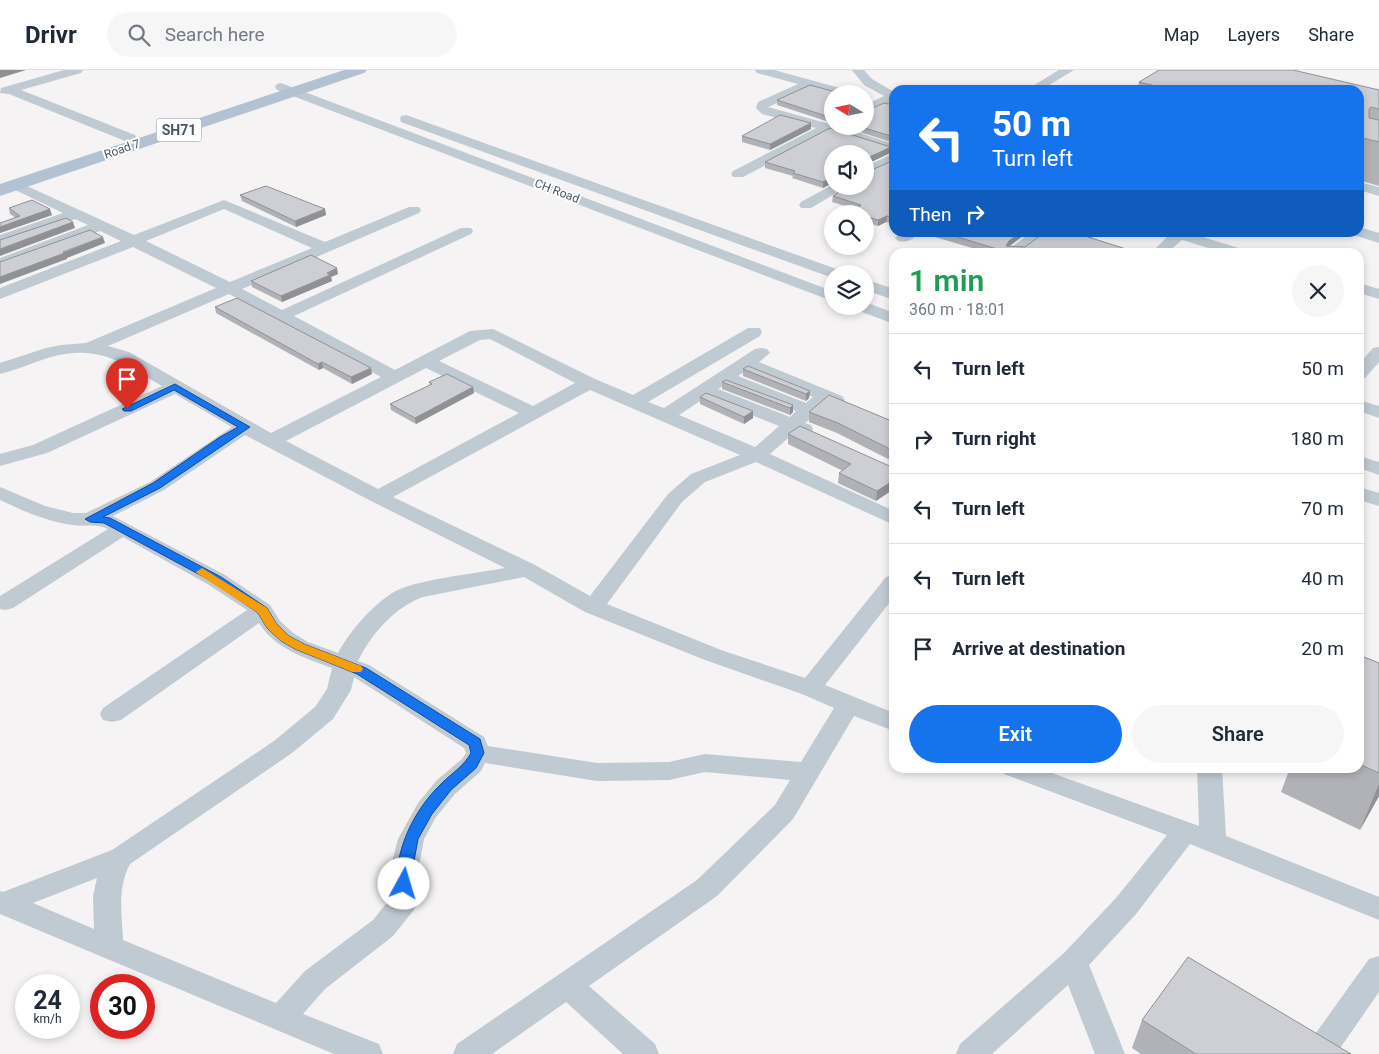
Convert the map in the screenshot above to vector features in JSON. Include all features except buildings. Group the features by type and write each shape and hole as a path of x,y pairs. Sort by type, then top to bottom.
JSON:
{"main road":[{"name":"Road 7","path":"8,183 297,86 332,70"},
{"name":"Road 7","path":"0,190 8,183 130,138 297,86 359,70"}],"street":[{"path":"5,91 77,70"},
{"path":"761,70 824,88"},
{"path":"858,70 868,82 889,99"},
{"path":"1040,70 1063,72"},
{"path":"1041,85 1063,72"},
{"path":"810,84 762,105 762,108 766,111 824,125"},
{"path":"297,86 369,106"},
{"name":"CH Road","path":"297,86 824,293"},
{"path":"5,91 130,138"},
{"path":"874,99 889,99"},
{"path":"874,106 889,99"},
{"name":"CH Road","path":"397,116 824,270"},
{"path":"738,174 824,129"},
{"path":"856,135 889,146"},
{"path":"874,168 889,160"},
{"path":"8,183 101,225 231,289 395,376"},
{"path":"1364,188 1379,192"},
{"path":"806,205 824,195"},
{"path":"0,294 134,242 224,204 325,248"},
{"path":"0,369 41,355 91,346 231,289 414,210"},
{"path":"0,240 75,214"},
{"path":"3,259 101,225"},
{"path":"281,316 466,231"},
{"path":"1364,234 1379,238"},
{"path":"1020,248 1036,237"},
{"path":"1162,248 1172,237"},
{"path":"1184,237 1220,248"},
{"path":"3,259 41,278"},
{"path":"874,287 889,292"},
{"path":"1364,290 1379,294"},
{"path":"874,311 889,317"},
{"path":"635,402 754,332"},
{"path":"271,441 476,335 493,334 589,383 889,510"},
{"path":"91,346 123,356 271,441 378,497 527,570 593,607 713,655 810,688 889,721"},
{"path":"1364,368 1379,352"},
{"path":"665,416 761,354"},
{"path":"425,361 533,413"},
{"path":"746,363 849,405"},
{"path":"725,376 810,410"},
{"path":"378,497 589,383"},
{"path":"0,460 40,449 175,387"},
{"path":"704,390 820,435"},
{"path":"593,607 675,498 685,488 698,478 757,455 825,396"},
{"path":"1364,407 1379,412"},
{"path":"90,519 157,486 224,439 245,427"},
{"path":"1364,464 1379,469"},
{"path":"0,493 38,510 73,519 106,520 122,528 217,580 262,610 272,626 285,638 361,671 475,743 478,753 472,765 446,787 427,810 411,838 405,866 403,903 383,928 316,980 282,1017"},
{"path":"1364,495 1379,500"},
{"path":"4,603 122,528"},
{"path":"5,909 121,856 283,746 324,713 339,690 345,663 362,633 382,612 401,597 419,591 527,570"},
{"path":"810,688 889,588"},
{"path":"112,714 262,610"},
{"path":"468,1054 707,888 784,812 848,705"},
{"path":"478,753 597,772 670,771 705,763 809,772"},
{"path":"1027,773 1377,904"},
{"path":"1210,773 1214,842"},
{"path":"971,1054 1074,962 1126,906 1185,831"},
{"path":"109,948 107,896 111,874 121,856"},
{"path":"5,909 282,1017 368,1054"},
{"path":"1074,962 1110,1054"},
{"path":"1319,1054 1379,968"},
{"path":"567,984 644,1054"}],"slow traffic":[{"path":"202,572 262,610 272,626 285,638 357,669"}],"route":[{"path":"127,409 175,387 245,427 224,439 157,486 90,519 106,520 217,580 262,610 272,626 285,638 361,671 475,743 478,753 472,765 446,787 427,810 411,838 405,866 404,884"}]}
